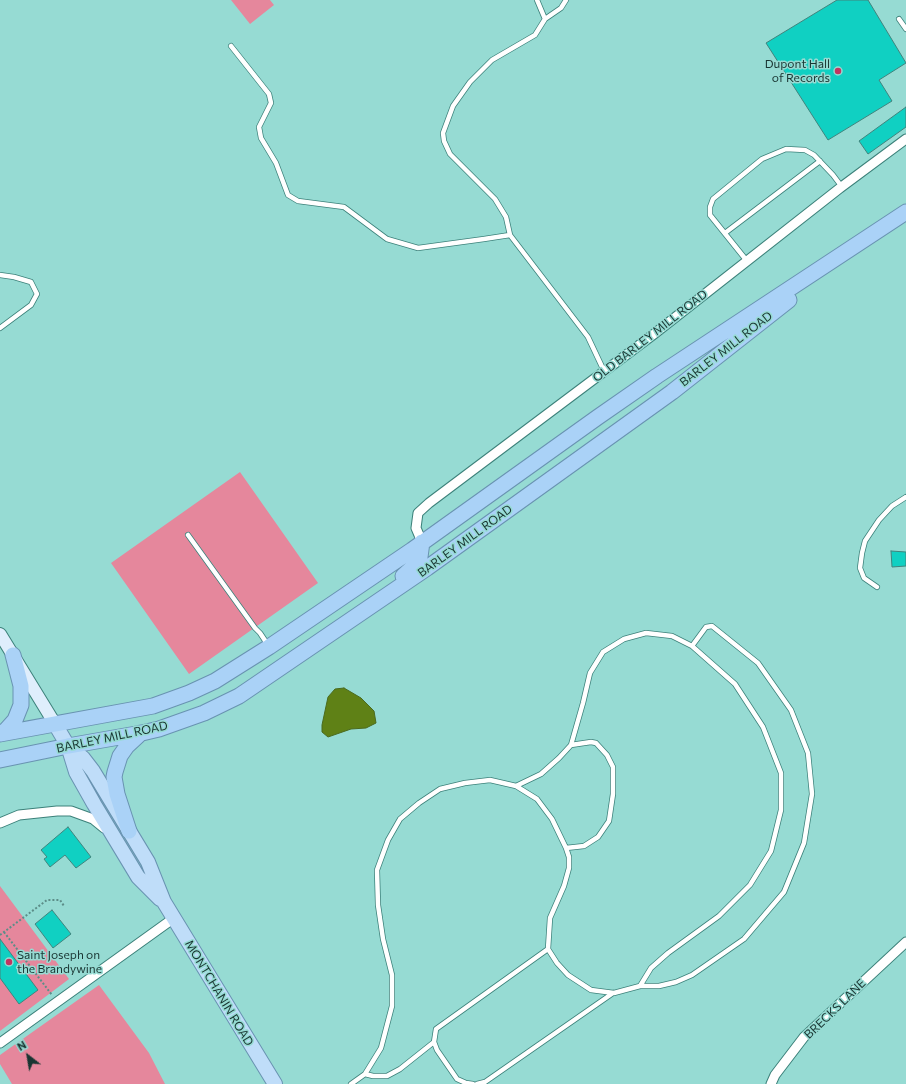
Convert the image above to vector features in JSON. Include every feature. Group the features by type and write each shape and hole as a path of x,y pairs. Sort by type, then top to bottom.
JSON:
{"highway":[{"name":"BARLEY MILL ROAD","path":"0,734 153,706 215,681 269,647 422,542 650,381 906,212"},
{"name":"BARLEY MILL ROAD","path":"0,760 142,733 187,720 239,696 433,564 672,392 883,228"},
{"path":"308,649 336,622 396,581 414,566 420,557 422,542"},
{"path":"0,734 15,720 21,705 21,686 13,655"},
{"path":"129,830 117,794 114,772 120,756 127,746 142,733"}],"main road":[{"name":"MONTCHANIN ROAD","path":"0,634 68,746 73,765 80,779 138,877 164,902"},
{"name":"MONTCHANIN ROAD","path":"68,746 83,758 129,830 148,862 164,902 275,1084"}],"street":[{"name":"OLD BARLEY MILL ROAD","path":"422,542 416,528 418,512 906,139"},
{"path":"0,823 19,815 70,811 94,819 107,830 120,846"},
{"path":"0,1043 174,918"},
{"name":"BRECKS LANE","path":"771,1084 775,1076 804,1037 906,942"}],"lane":[{"path":"537,0 545,19"},
{"path":"566,0 561,8 545,19 535,35 492,60 470,82 453,106 443,133 444,141 450,154 495,199 506,217 510,235 588,337 604,371"},
{"path":"899,19 906,29"},
{"path":"231,46 269,94 272,103 259,128 261,138 276,163 288,195 298,201 344,207 387,239 418,248 510,235"},
{"path":"747,261 710,215 710,207 713,199 762,159 786,149 805,150 814,155 820,161 842,187"},
{"path":"724,233 820,161"},
{"path":"0,275 14,277 30,282 37,294 31,305 0,328"},
{"path":"877,587 864,578 860,568 865,541 879,520 892,506 906,497"},
{"path":"188,535 269,647"},
{"path":"477,1084 485,1082 614,993 640,986 659,986 676,982 692,975 744,939 784,892 804,843 812,794 808,753 791,710 758,663 712,626 706,627 692,646"},
{"path":"516,786 541,774 559,758 571,744 590,673 603,652 624,639 646,633 672,636 692,646 735,684 764,726 782,773 781,810 771,851 750,885 719,916 668,952 652,968 640,986"},
{"path":"566,848 584,846 598,837 609,821 613,794 613,767 607,755 596,743 571,744"},
{"path":"352,1084 365,1074 381,1048 392,1006 392,975 383,939 378,905 377,870 388,840 400,819 419,803 440,789 465,783 490,780 516,786 537,799 552,819 566,848 569,858 569,868 564,886 550,918 548,949 557,963 568,975 591,990 614,993"},
{"path":"473,1084 457,1079 437,1050 434,1042 436,1029 548,949"},
{"path":"365,1074 373,1076 387,1076 400,1069 434,1042"}],"path":[{"path":"0,935 47,900 60,900 64,906"},
{"path":"4,932 57,1002"}],"shaded area":[{"path":"231,0 270,0 274,5 250,24"},
{"path":"240,472 318,583 189,674 111,563"},
{"path":"344,688 361,698 374,711 376,723 366,728 351,729 328,737 322,732 322,725 328,697 335,689"},
{"path":"0,886 69,979 0,1031"},
{"path":"99,985 149,1053 165,1084 12,1084 0,1064 0,1055"}],"building":[{"name":"Dupont Hall of Records","path":"837,0 868,0 906,63 879,80 892,101 828,140 766,43"},
{"path":"906,107 906,127 868,154 859,141"},
{"path":"891,551 906,552 906,566 892,567"},
{"path":"68,827 91,857 76,868 65,855 50,867 44,859 47,857 41,850"},
{"path":"52,910 71,934 53,948 35,924"},
{"name":"Saint Joseph on the Brandywine","path":"0,939 38,990 19,1004 0,978"}],"place":[{"name":"Dupont Hall of Records","path":"838,71"},
{"name":"Saint Joseph on the Brandywine","path":"9,962"}]}
